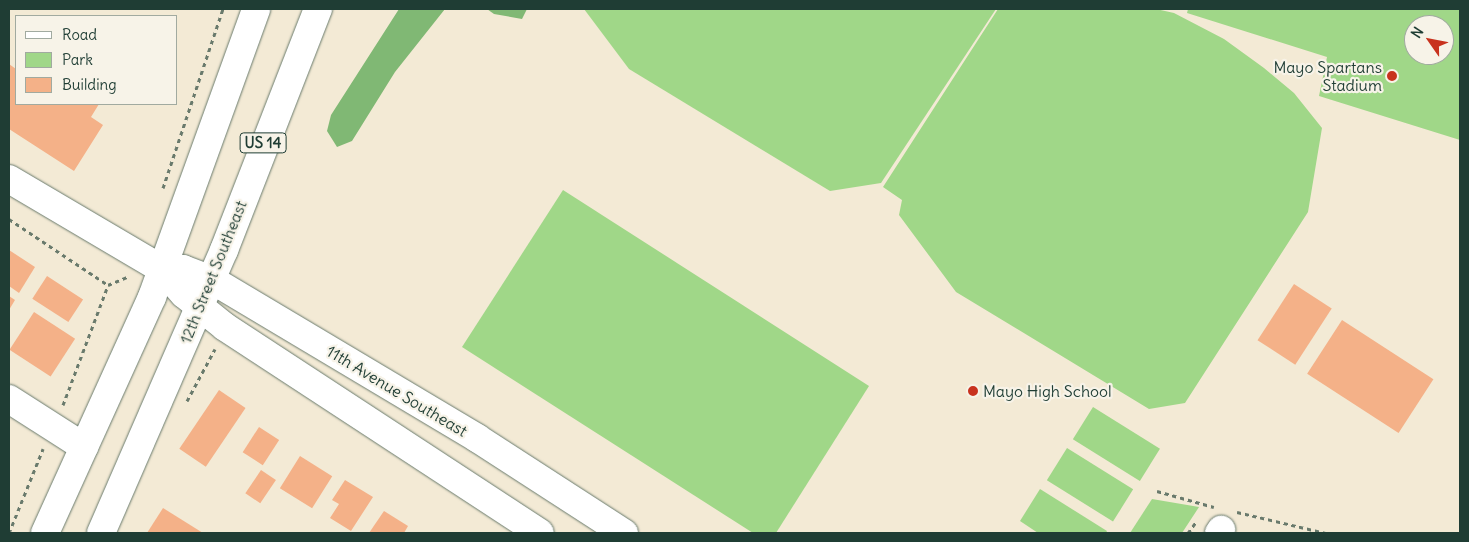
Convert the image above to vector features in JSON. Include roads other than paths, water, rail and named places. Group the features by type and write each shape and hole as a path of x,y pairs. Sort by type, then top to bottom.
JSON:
{"main road":[{"path":"45,533 162,269 256,9"},
{"name":"12th Street Southeast","path":"101,533 212,280 318,9"},
{"name":"11th Avenue Southeast","path":"9,179 162,269 184,294 268,356 540,533"},
{"name":"11th Avenue Southeast","path":"162,269 183,269 212,280 468,433 624,533"},
{"path":"9,399 84,447"}],"place":[{"name":"Mayo Spartans Stadium","path":"1392,76"},
{"name":"Mayo High School","path":"973,391"}]}
